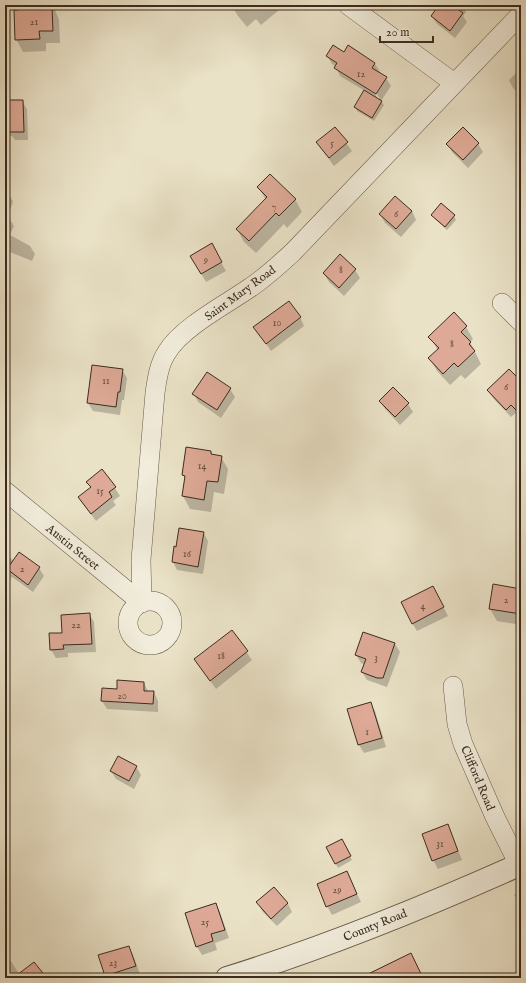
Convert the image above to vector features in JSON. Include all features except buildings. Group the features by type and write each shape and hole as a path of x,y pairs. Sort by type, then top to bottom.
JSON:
{"street":[{"path":"348,5 454,83"},
{"name":"Saint Mary Road","path":"142,604 140,560 155,393 161,363 168,350 199,322 251,287 277,267 293,252 521,14"},
{"path":"502,303 521,322"},
{"name":"Austin Street","path":"5,491 142,604"},
{"name":"Clifford Road","path":"453,686 457,724 463,744 495,817 520,864"},
{"name":"County Road","path":"227,978 353,934 520,864"}]}
